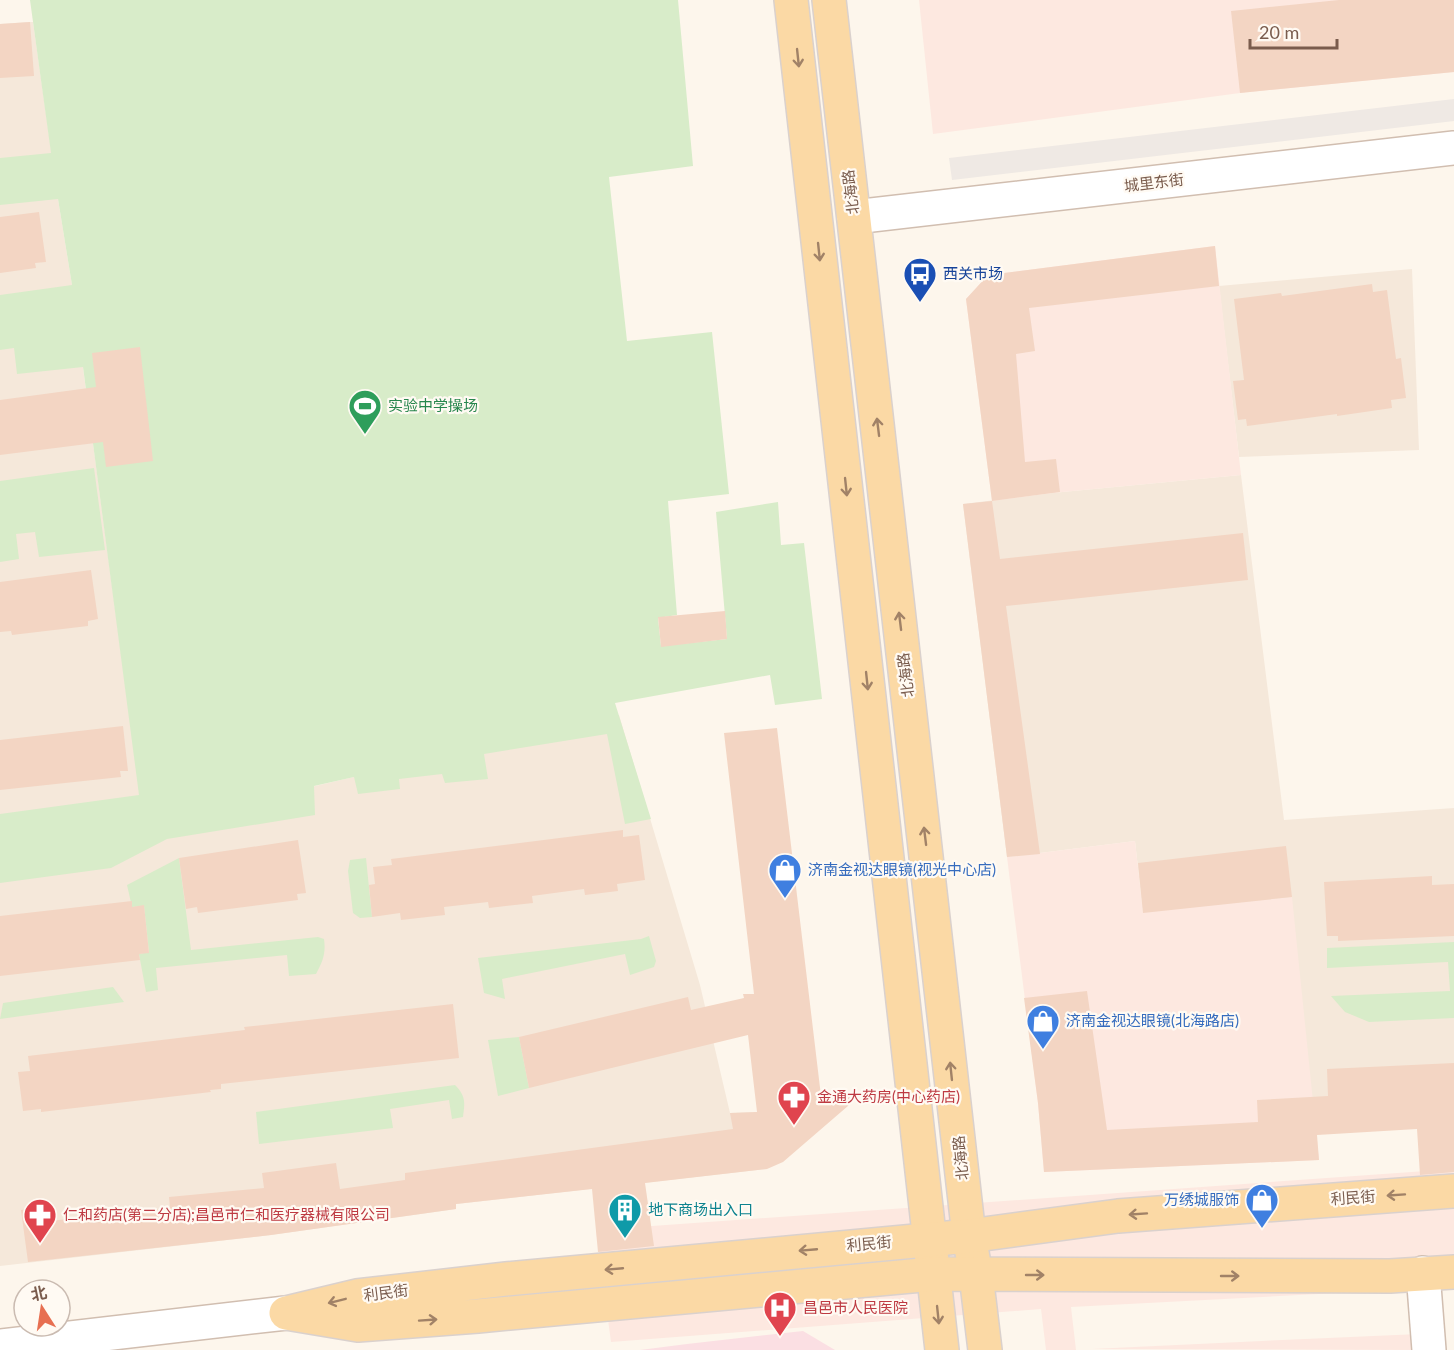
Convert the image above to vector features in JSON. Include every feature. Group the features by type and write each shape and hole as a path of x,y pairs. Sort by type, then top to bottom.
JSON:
{"main road":[{"path":"791,0 942,1350"},
{"name":"北海路","path":"829,0 969,1236 985,1350"},
{"name":"利民街","path":"286,1313 368,1294 518,1278 969,1236 1118,1216 1454,1191"},
{"name":"利民街","path":"286,1313 358,1325 933,1274 1390,1276 1439,1273"}],"street":[{"name":"城里东街","path":"854,217 1454,148"},
{"path":"1429,1350 1439,1273"},
{"name":"利民街","path":"0,1346 286,1313"}],"shaded area":[{"path":"919,0 1454,0 1454,72 1240,93 933,134"},
{"path":"33,22 72,285 144,826 619,715 700,985 730,1113 757,1112 767,1169 456,1204 456,1209 271,1235 0,1266 0,24"},
{"path":"1454,99 1454,121 952,180 949,158"},
{"path":"1215,246 1241,475 992,501 966,299 988,275"},
{"path":"1412,269 1419,450 1239,457 1219,286"},
{"path":"1241,475 1284,820 1454,808 1454,1126 1317,1134 1143,913 1135,841 1007,857 963,504"},
{"path":"1135,841 1143,912 1292,897 1319,1160 1044,1172 1038,1103 1007,857"},
{"path":"1454,1169 1454,1287 1071,1307 1076,1350 1046,1350 1041,1309 611,1342 596,1230"},
{"name":"昌邑市人民医院","path":"803,1331 835,1350 640,1350 687,1344"},
{"path":"1419,1334 1420,1350 1092,1349 1282,1340"}],"green space":[{"name":"实验中学操场","path":"30,0 678,0 693,166 609,177 627,341 712,332 729,494 668,501 677,615 658,618 661,646 727,639 716,512 778,502 781,545 804,543 822,699 775,705 770,675 615,703 651,819 625,824 607,734 484,754 488,779 445,783 442,774 399,779 400,789 358,794 354,777 314,786 315,815 167,839 111,868 0,883 0,814 139,795 83,367 17,374 14,348 0,350 0,295 72,285 58,199 0,205 0,158 51,153"},
{"path":"94,468 105,550 39,557 35,532 16,534 19,559 0,562 0,481"},
{"path":"179,858 191,950 318,937 324,939 325,949 316,974 289,976 287,955 156,968 158,990 146,992 139,954 149,952 144,906 132,907 127,885"},
{"path":"366,858 372,917 360,918 353,913 348,871 350,860"},
{"path":"649,936 656,961 654,967 630,975 625,954 502,979 505,999 484,993 478,958 641,939"},
{"path":"1454,942 1454,1018 1369,1022 1345,1012 1331,996 1450,991 1448,962 1327,968 1327,948"},
{"path":"113,987 124,1002 0,1019 3,1003"},
{"path":"519,1037 529,1088 498,1096 488,1040"},
{"path":"455,1085 464,1100 463,1117 452,1119 449,1100 390,1109 393,1128 259,1144 256,1112"}],"building":[{"path":"1339,0 1454,0 1454,72 1240,93 1231,11"},
{"path":"30,22 34,76 0,78 0,24"},
{"path":"39,212 46,262 35,263 36,268 0,273 0,217"},
{"path":"1215,246 1219,286 1029,308 1035,351 1016,354 1025,462 1056,459 1060,492 992,501 966,299 988,275"},
{"path":"1372,284 1373,292 1387,290 1396,359 1401,358 1406,398 1391,400 1392,408 1337,416 1337,414 1247,426 1246,419 1238,420 1233,381 1244,380 1234,299 1281,293 1282,296"},
{"path":"140,347 153,461 106,467 103,442 0,455 0,400 96,387 92,353"},
{"path":"992,501 1000,559 1243,533 1248,580 1006,606 1040,854 1007,857 963,504"},
{"path":"91,570 98,619 88,621 88,626 12,635 11,631 0,632 0,582"},
{"path":"725,611 727,639 661,647 658,617"},
{"path":"123,726 128,771 120,771 121,777 0,790 0,740"},
{"path":"777,728 821,1096 863,1093 783,1162 767,1169 645,1183 654,1246 598,1252 592,1189 456,1204 456,1209 271,1235 28,1262 21,1210 48,1207 49,1221 170,1208 169,1197 264,1188 262,1173 336,1163 340,1189 405,1180 405,1173 733,1129 730,1113 757,1112 748,1035 529,1088 519,1037 688,997 691,1010 744,998 743,994 754,994 724,733"},
{"path":"623,830 623,837 639,835 645,880 617,884 618,891 585,895 584,889 532,896 533,903 489,908 488,902 444,907 445,915 401,920 400,913 372,917 369,885 375,884 373,867 392,865 391,859"},
{"path":"298,840 306,893 297,894 298,900 198,913 197,907 186,909 179,858"},
{"path":"1286,846 1292,897 1143,913 1138,863"},
{"path":"1432,876 1432,885 1454,884 1454,936 1338,941 1338,936 1327,936 1324,882"},
{"path":"132,901 132,907 144,905 149,953 139,954 140,960 0,976 0,916"},
{"path":"1087,991 1107,1130 1258,1122 1257,1100 1328,1096 1327,1069 1454,1063 1454,1172 1420,1175 1417,1129 1317,1135 1319,1160 1044,1172 1038,1103 1024,998"},
{"path":"453,1004 459,1058 221,1084 221,1089 210,1090 211,1092 41,1112 41,1109 23,1111 18,1072 30,1071 28,1056 245,1030 244,1027"}],"place":[{"name":"西关市场","path":"920,303"},
{"name":"实验中学操场","path":"365,435"},
{"name":"济南金视达眼镜(视光中心店)","path":"785,899"},
{"name":"济南金视达眼镜(北海路店)","path":"1043,1050"},
{"name":"金通大药房(中心药店)","path":"794,1126"},
{"name":"万绣城服饰","path":"1262,1229"},
{"name":"地下商场出入口","path":"625,1239"},
{"name":"仁和药店(第二分店);昌邑市仁和医疗器械有限公司","path":"40,1244"},
{"name":"昌邑市人民医院","path":"780,1337"}]}
